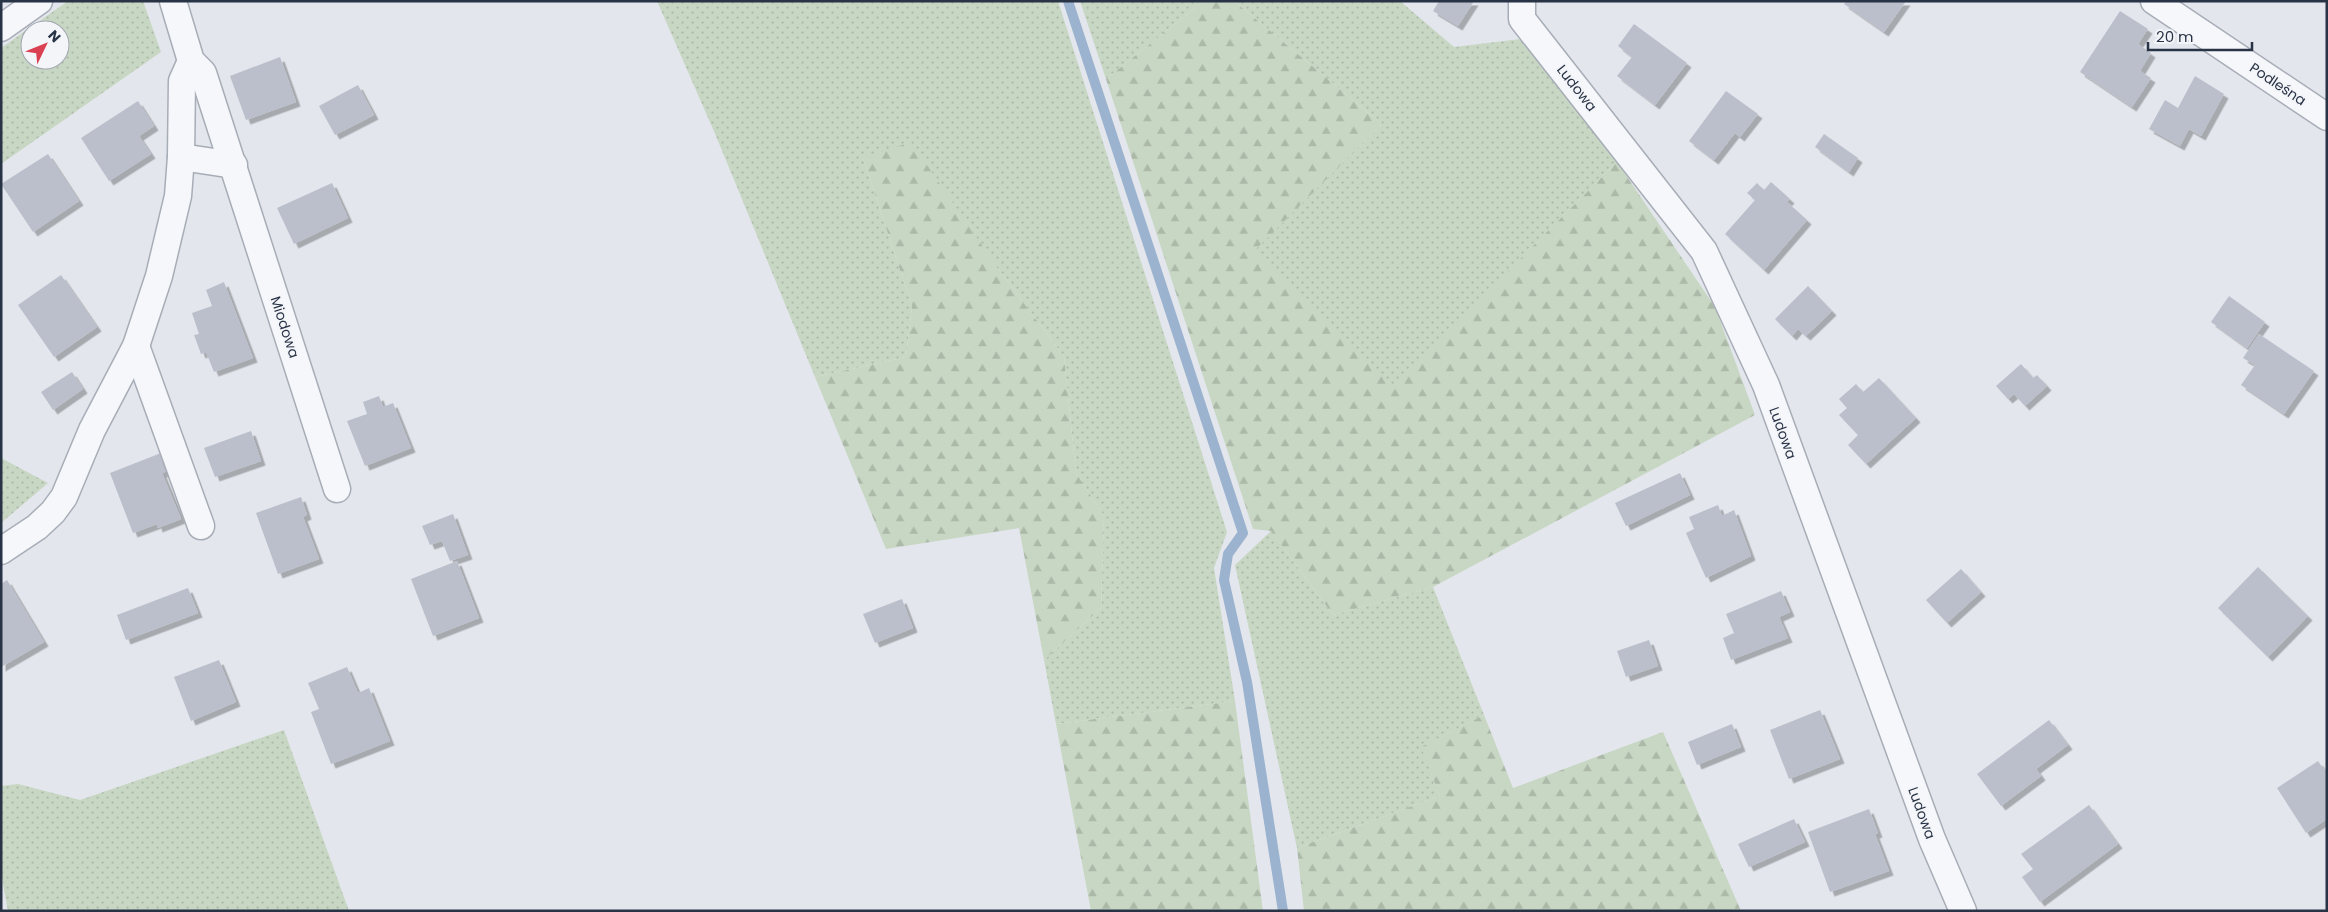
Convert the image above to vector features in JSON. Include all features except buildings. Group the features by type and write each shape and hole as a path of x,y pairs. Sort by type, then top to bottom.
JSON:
{"street":[{"path":"1,28 40,1"},
{"name":"Miodowa","path":"174,1 191,61 203,73 337,489"},
{"name":"Ludowa","path":"1522,1 1522,19 1704,251 1766,385 1932,839 1963,911"},
{"name":"Podleśna","path":"2154,1 2327,117"},
{"path":"1,551 37,527 53,512 64,497 92,430 136,346 159,276 178,196 182,157 182,81 191,61"},
{"path":"182,157 234,166"},
{"path":"136,346 201,526"}],"green space":[{"path":"68,1 143,1 161,52 1,164 1,48 20,35 20,70 70,70 70,20 41,20"},
{"path":"657,1 1058,1 1227,532 1214,568 1235,701 1056,724 1044,660 1101,608 1104,516 1076,473 1064,357 999,270 863,158 912,306 906,357 815,377 716,136"},
{"path":"1080,1 1204,1 1106,79"},
{"path":"1204,1 1234,1 1382,124 1254,251 1392,387 1617,162 1715,307 1755,415 1433,587 1333,615 1271,531 1253,529 1106,79"},
{"path":"1234,1 1400,1 1454,47 1521,39 1617,162 1392,388 1253,251 1382,124"},
{"path":"911,142 999,270 1064,357 1076,473 1104,516 1101,608 1044,660 1019,528 886,549 815,377 906,357 912,306 863,158"},
{"path":"1,458 48,483 1,523"},
{"path":"1271,531 1333,615 1433,587 1484,715 1422,747 1440,796 1297,848 1235,565"},
{"path":"1235,701 1263,911 1091,911 1056,724"},
{"path":"1484,715 1513,788 1663,732 1741,911 1304,911 1297,848 1440,796 1421,747"},
{"path":"284,730 349,911 8,911 1,873 1,786 18,784 80,800"}],"waterway":[{"path":"1068,1 1243,533 1228,554 1224,580 1247,682 1283,911"}]}
